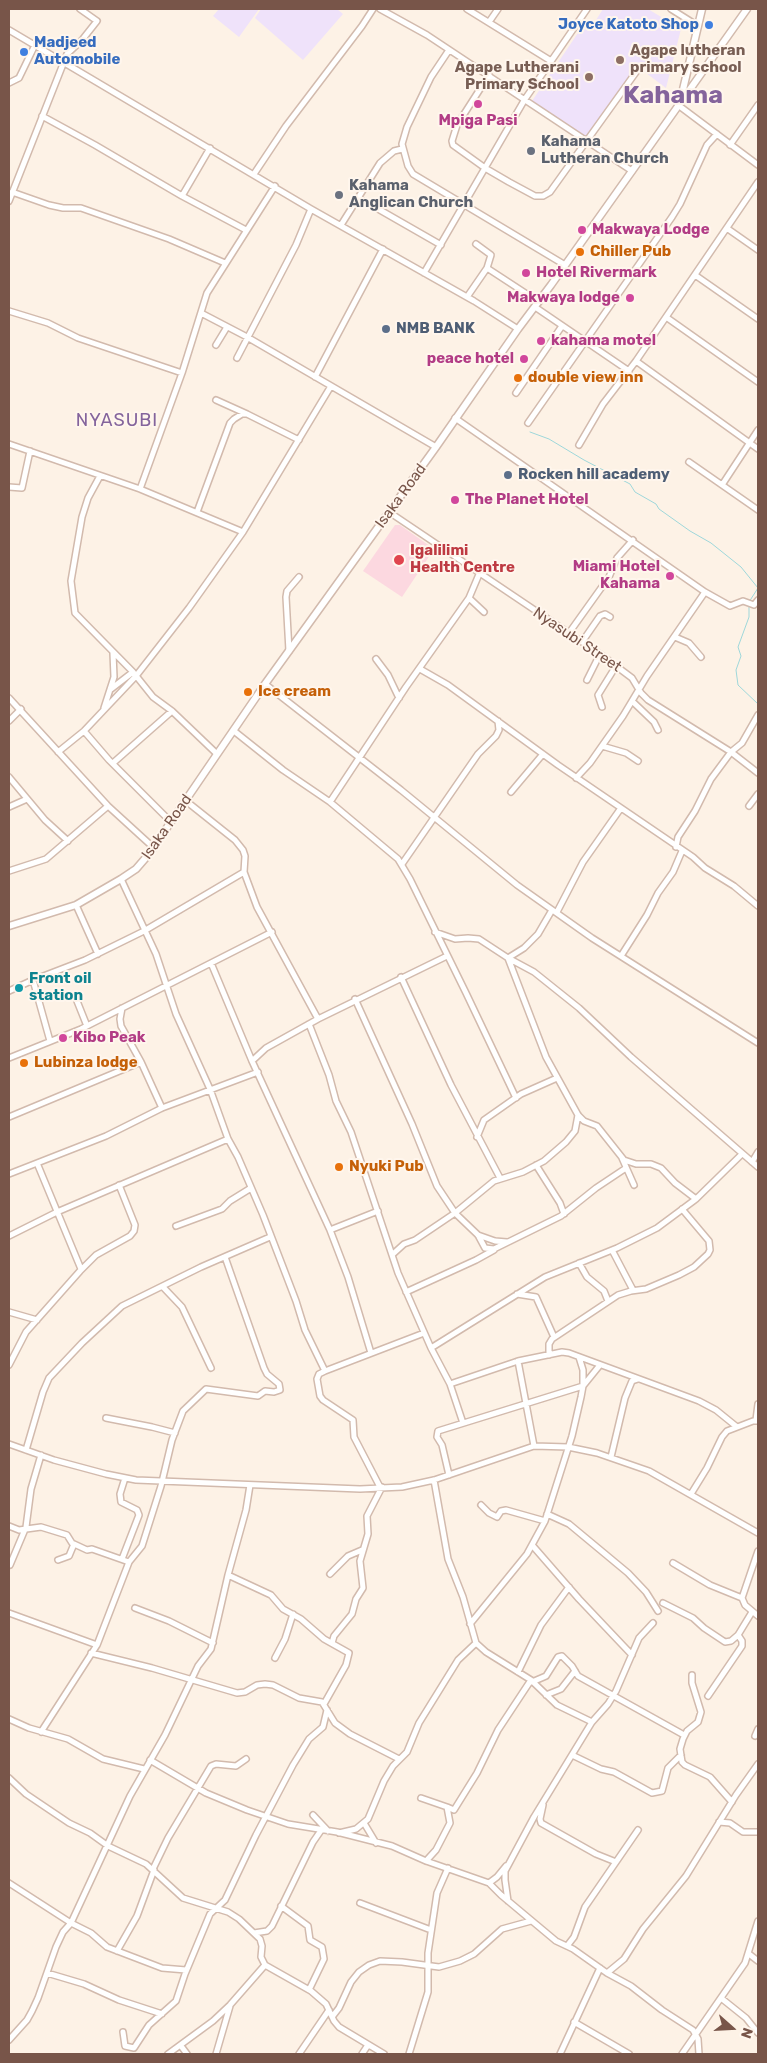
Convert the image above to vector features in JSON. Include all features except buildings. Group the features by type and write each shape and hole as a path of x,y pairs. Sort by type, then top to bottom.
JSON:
{"street":[{"path":"9,201 67,54 82,40 97,21 80,9"},
{"path":"254,174 286,126 362,26 372,9"},
{"path":"380,9 427,35 632,171"},
{"path":"467,9 551,61"},
{"path":"489,22 498,9"},
{"path":"424,273 526,100 585,9"},
{"path":"671,9 698,26"},
{"path":"702,9 679,103 758,164"},
{"name":"Isaka Road","path":"9,926 76,905 136,869 154,848 265,684 747,9"},
{"path":"9,30 467,297 518,329"},
{"path":"9,83 19,78 35,45"},
{"path":"449,50 431,77 413,113 403,139 402,149 413,174 564,265"},
{"path":"489,75 457,125 452,141 458,150 485,168 535,196 543,196 550,192 588,142 639,68"},
{"path":"730,144 758,105"},
{"path":"42,116 182,196 246,230"},
{"path":"528,423 672,217 680,204 707,145 717,134"},
{"path":"182,196 210,148"},
{"path":"341,225 380,163 394,151 402,149"},
{"path":"579,445 603,404 629,371 758,183"},
{"path":"140,489 182,373 207,293 275,186"},
{"path":"12,192 50,205 63,208 80,208 169,239 225,263"},
{"path":"358,198 440,245"},
{"path":"237,358 296,245 312,208"},
{"path":"728,228 758,250"},
{"path":"467,297 487,268 491,255 476,244"},
{"path":"315,377 383,249"},
{"path":"487,268 562,326 629,371"},
{"path":"695,275 758,319"},
{"path":"9,311 48,323 78,338 182,373"},
{"path":"201,313 247,337 436,447"},
{"path":"666,317 758,382"},
{"path":"516,393 562,326"},
{"path":"216,345 228,327"},
{"path":"636,361 758,449"},
{"path":"58,752 84,731 189,608 243,532 331,386"},
{"path":"216,400 299,440"},
{"path":"197,512 230,423 238,416 247,414"},
{"path":"456,418 705,592 730,606 743,601 754,605 758,611"},
{"path":"722,485 758,430"},
{"path":"9,444 140,489 243,532"},
{"path":"9,487 22,488 30,451"},
{"path":"689,462 758,510"},
{"path":"100,476 88,498 82,517 70,590 75,613 134,674 153,697 172,710 217,754"},
{"name":"Nyasubi Street","path":"389,512 600,654 632,678 648,700 731,752 758,773"},
{"path":"568,633 609,577 617,558 633,540"},
{"path":"330,802 469,598 480,572"},
{"path":"289,651 286,597 287,591 299,577"},
{"path":"576,778 623,716 674,636 705,592"},
{"path":"469,598 484,612"},
{"path":"754,605 758,600"},
{"path":"582,642 600,616 605,614 610,617"},
{"path":"674,636 689,642 701,657"},
{"path":"103,710 114,670 113,653"},
{"path":"587,680 600,654"},
{"path":"376,659 388,675 400,698"},
{"path":"602,708 598,695 616,666"},
{"path":"420,669 448,685 576,778 734,886 758,906"},
{"path":"110,690 134,674"},
{"path":"265,684 360,757 517,885 592,938 758,1043"},
{"path":"9,698 108,806 154,848"},
{"path":"632,701 654,722 658,730"},
{"path":"9,722 21,710"},
{"path":"112,763 172,710"},
{"path":"676,847 679,834 695,811 707,785 731,752 742,743 758,715"},
{"path":"402,864 483,749 496,736 499,730 498,721"},
{"path":"84,731 112,763 171,822"},
{"path":"234,731 283,770 330,802 402,864 516,1098"},
{"path":"602,746 626,753 638,761"},
{"path":"511,792 543,754"},
{"path":"9,777 60,835 68,841"},
{"path":"749,806 758,794"},
{"path":"9,807 27,799"},
{"path":"186,801 235,840 243,850 245,856 244,872 257,907 318,1019"},
{"path":"9,871 46,859 108,806"},
{"path":"508,958 524,948 538,934 555,911 583,862 621,808"},
{"path":"621,956 647,915 658,893 673,872 682,851"},
{"path":"9,991 98,954 144,931 244,872"},
{"path":"122,879 156,954 176,1014 210,1089 228,1139 251,1188 296,1301 305,1330 325,1371"},
{"path":"76,905 98,954"},
{"path":"9,1058 87,1026 272,932"},
{"path":"435,932 456,940 479,939 534,972 554,987 758,1167"},
{"path":"252,1061 266,1048 355,999 447,956"},
{"path":"508,958 546,1057 557,1078 578,1115 584,1122 597,1126 622,1158 634,1185"},
{"path":"211,963 252,1061 330,1230 348,1277 371,1353"},
{"path":"401,977 413,1006 477,1137 500,1178"},
{"path":"33,980 50,1041"},
{"path":"355,999 438,1186 455,1213 478,1235 484,1247 494,1249"},
{"path":"77,1001 87,1026"},
{"path":"122,1008 120,1014 121,1026 141,1062 162,1108"},
{"path":"309,1024 329,1075 336,1101 351,1132 406,1292 431,1348 450,1384 462,1423"},
{"path":"9,1117 141,1062"},
{"path":"9,1174 106,1136 162,1108 258,1072"},
{"path":"477,1137 484,1120 516,1098 557,1078"},
{"path":"393,1254 404,1244 415,1240 433,1226 455,1213 500,1178 523,1172 536,1165 566,1142 576,1129 578,1115"},
{"path":"9,1236 57,1212 228,1139"},
{"path":"752,1162 758,1152"},
{"path":"431,1348 545,1277 612,1250 657,1228 696,1199 742,1154"},
{"path":"622,1158 636,1164 651,1164 661,1168 679,1186 696,1199"},
{"path":"36,1162 81,1269"},
{"path":"536,1165 560,1203 564,1214"},
{"path":"406,1292 476,1260 564,1214 596,1188 626,1168"},
{"path":"9,1365 22,1338 81,1269 96,1255 130,1236 134,1231 135,1225 119,1185"},
{"path":"176,1226 222,1209 230,1201 251,1188"},
{"path":"549,1354 550,1341 554,1337 572,1327 608,1301 632,1290 646,1289 679,1276 694,1267 708,1254 710,1250 709,1241 682,1209"},
{"path":"330,1230 378,1211"},
{"path":"478,1235 495,1241 508,1242"},
{"path":"26,1450 35,1425 43,1392 50,1378 82,1342 122,1306 270,1237"},
{"path":"612,1250 632,1290"},
{"path":"41,1732 97,1645 129,1562 137,1554 144,1542 183,1411 205,1389 258,1396 265,1391 274,1392 280,1390 279,1384 267,1374 224,1257"},
{"path":"579,1263 587,1276 604,1291 608,1301"},
{"path":"163,1287 182,1308 211,1368"},
{"path":"517,1294 536,1297 554,1337"},
{"path":"9,1312 37,1320"},
{"path":"381,1487 354,1437 352,1418 320,1396 317,1379 319,1374 325,1371 424,1333"},
{"path":"450,1384 486,1370 562,1352 709,1406 737,1427"},
{"path":"470,1624 532,1545 547,1514 568,1447 584,1386 583,1370 579,1357"},
{"path":"518,1361 534,1446"},
{"path":"449,1475 445,1455 437,1432 584,1386 600,1365"},
{"path":"611,1457 625,1398 632,1381 639,1379"},
{"path":"691,1494 707,1468 722,1437 731,1428 757,1421 758,1404"},
{"path":"106,1418 152,1427 175,1434"},
{"path":"9,1444 41,1455 125,1478 162,1482 360,1489 402,1487 434,1480 534,1446 568,1447 611,1457 649,1471 758,1533"},
{"path":"10,1565 25,1529 31,1489 41,1455"},
{"path":"122,1559 139,1513 137,1510 121,1502 120,1494 125,1478"},
{"path":"434,1480 448,1559 463,1597 476,1643 486,1652 531,1681 557,1705 592,1722"},
{"path":"9,2040 30,2015 60,1938 71,1923 130,1796 165,1735 198,1666 212,1649 228,1575 246,1510 250,1485"},
{"path":"332,1643 334,1636 352,1614 356,1599 363,1588 360,1561 368,1534 367,1516 381,1487"},
{"path":"481,1505 498,1517 501,1511 506,1510 544,1520"},
{"path":"547,1514 569,1524 628,1573 646,1592 658,1610"},
{"path":"9,1526 19,1530 40,1527 68,1536 74,1544 82,1546 87,1550 92,1549 129,1562"},
{"path":"131,1537 144,1542"},
{"path":"58,1560 69,1556 74,1544"},
{"path":"532,1545 605,1628 632,1655"},
{"path":"330,1574 348,1556 362,1550"},
{"path":"758,1551 742,1598 743,1604 758,1616"},
{"path":"673,1563 710,1585 742,1598"},
{"path":"124,2032 125,2046 134,2048 149,2025 176,2002 186,1970 210,1914 226,1900 256,1835 293,1765 309,1739 323,1727 326,1707 350,1656 349,1653 324,1639 293,1614 283,1610 271,1595 228,1575"},
{"path":"518,1672 541,1626 569,1587"},
{"path":"663,1603 693,1618 725,1642 731,1641 738,1635 752,1612"},
{"path":"134,1608 169,1621 213,1643"},
{"path":"9,1613 97,1645"},
{"path":"275,1658 285,1639 293,1614"},
{"path":"508,1901 505,1880 506,1871 544,1801 592,1722 613,1696 641,1635 653,1622"},
{"path":"708,1696 742,1646 742,1641 738,1635"},
{"path":"339,1833 356,1829 370,1817 384,1781 399,1759 408,1750 416,1727 458,1660 476,1643"},
{"path":"91,1653 152,1668 236,1693 244,1692 257,1686 270,1685 299,1698 315,1700 326,1707 334,1723 350,1734 399,1759"},
{"path":"421,1798 454,1810 477,1773 498,1730 531,1681 548,1674 560,1656 568,1661 578,1676 684,1735"},
{"path":"546,1695 561,1689 575,1671"},
{"path":"692,1675 692,1683 701,1712 698,1722 684,1735 681,1746 683,1764 710,1777 732,1802"},
{"path":"9,1719 17,1724 68,1740 103,1759 144,1769"},
{"path":"755,1736 758,1729"},
{"path":"572,1755 601,1769 614,1772 652,1793 662,1791 668,1768 681,1755"},
{"path":"117,1951 137,1916 153,1869 166,1842 198,1788 214,1765 236,1766 246,1759"},
{"path":"150,1760 223,1801 296,1826 325,1830 392,1846 426,1861 489,1882 508,1901 556,1941 631,1986 696,2035 699,2054"},
{"path":"607,1973 624,1959 644,1929 686,1876 758,1764"},
{"path":"9,1778 26,1794 69,1823 153,1869 183,1898 234,1914 261,1942 261,1957 265,1965 309,1990 329,2010 339,2026 384,2054"},
{"path":"544,1801 540,1819 541,1824 596,1854 616,1862"},
{"path":"426,1861 436,1850 450,1822 446,1807"},
{"path":"313,1815 325,1830"},
{"path":"719,1822 730,1823 743,1832 758,1832"},
{"path":"364,1823 376,1843"},
{"path":"254,1933 267,1931 313,1842 325,1830"},
{"path":"567,1946 574,1937 585,1907 595,1894 601,1881 638,1830"},
{"path":"489,1882 497,1878 522,1841"},
{"path":"409,2054 426,1998 430,1966 428,1953 436,1893 448,1868"},
{"path":"9,1882 71,1923 91,1932 107,1947 162,1968 186,1970"},
{"path":"360,1903 431,1930"},
{"path":"281,1906 308,1926 310,1940 322,1947 324,1959 309,1990"},
{"path":"332,2017 339,2008 351,1982 362,1969 369,1965 380,1961 439,1967 460,1961 474,1954 502,1929 530,1920"},
{"path":"682,2054 745,1963 758,1921"},
{"path":"749,1954 758,1961"},
{"path":"168,2054 181,2046 230,2005 265,1965"},
{"path":"560,2054 600,1968"},
{"path":"47,1973 84,1984 120,2000 162,2014"},
{"path":"721,1998 746,2018 758,2033"},
{"path":"216,2054 230,2005"},
{"path":"299,2054 329,2010"},
{"path":"574,2022 629,2054"},
{"path":"362,2054 368,2045"},
{"path":"181,2046 187,2054"}],"shaded area":[{"path":"219,9 259,9 239,37 213,16"},
{"path":"261,9 337,9 343,14 303,60 255,18"},
{"name":"Agape Lutherani Primary School","path":"603,9 648,9 681,29 666,88 638,67 586,139 532,101 582,27 589,31"},
{"name":"Igalilimi Health Centre","path":"395,525 400,525 434,549 402,597 363,571"}],"waterway":[{"path":"530,432 549,439 630,484 635,492 656,504 659,509 711,543 741,567 758,588"},
{"path":"749,602 758,588"},
{"path":"749,606 749,617 738,647 741,656 736,670 738,685 758,704"}],"place":[{"name":"Joyce Katoto Shop","path":"709,25"},
{"name":"Madjeed Automobile","path":"24,52"},
{"name":"Agape lutheran primary school","path":"620,60"},
{"name":"Agape Lutherani Primary School","path":"589,77"},
{"name":"Mpiga Pasi","path":"478,104"},
{"name":"Kahama Lutheran Church","path":"531,151"},
{"name":"Kahama Anglican Church","path":"339,195"},
{"name":"Makwaya Lodge","path":"582,230"},
{"name":"Chiller Pub","path":"580,252"},
{"name":"Hotel Rivermark","path":"526,273"},
{"name":"Makwaya lodge","path":"630,298"},
{"name":"NMB BANK","path":"386,329"},
{"name":"kahama motel","path":"541,341"},
{"name":"peace hotel","path":"524,359"},
{"name":"double view inn","path":"518,378"},
{"name":"Rocken hill academy","path":"508,475"},
{"name":"The Planet Hotel","path":"455,500"},
{"name":"Igalilimi Health Centre","path":"399,560"},
{"name":"Miami Hotel Kahama","path":"670,576"},
{"name":"Ice cream","path":"248,692"},
{"name":"Front oil station","path":"19,988"},
{"name":"Kibo Peak","path":"63,1038"},
{"name":"Lubinza lodge","path":"24,1063"},
{"name":"Nyuki Pub","path":"339,1167"}],"district":[{"name":"Kahama","path":"673,96"},
{"name":"NYASUBI","path":"117,421"}]}
